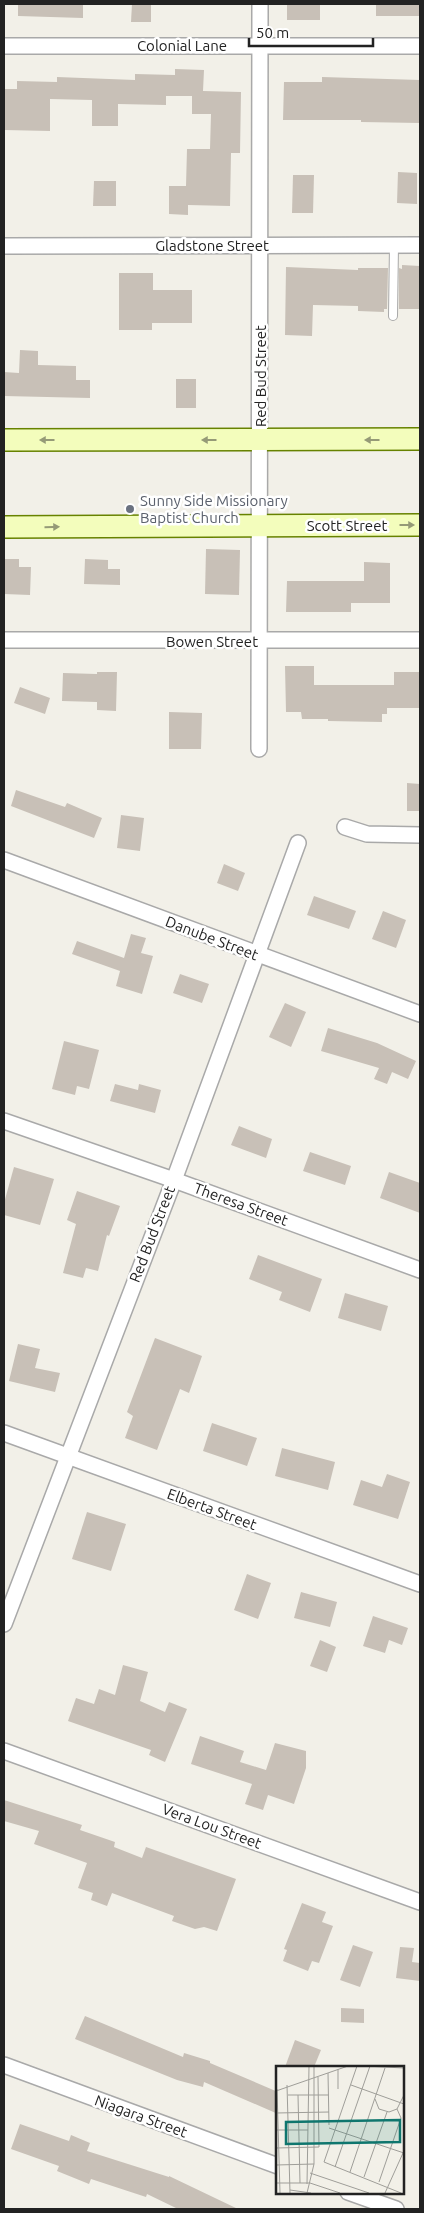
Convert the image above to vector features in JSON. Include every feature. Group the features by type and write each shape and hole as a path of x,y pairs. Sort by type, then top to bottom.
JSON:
{"main road":[{"path":"4,440 420,439"},
{"name":"Scott Street","path":"4,527 260,524 420,525"}],"street":[{"name":"Red Bud Street","path":"259,749 260,4"},
{"name":"Colonial Lane","path":"4,46 420,46"},
{"name":"Gladstone Street","path":"4,246 420,245"},
{"name":"Bowen Street","path":"4,640 420,640"},
{"path":"345,827 367,834 420,835"},
{"name":"Red Bud Street","path":"4,1624 174,1180 298,843"},
{"name":"Danube Street","path":"4,860 256,955 420,1014"},
{"name":"Theresa Street","path":"4,1121 174,1180 420,1270"},
{"name":"Elberta Street","path":"4,1433 420,1584"},
{"name":"Vera Lou Street","path":"4,1751 420,1902"},
{"name":"Niagara Street","path":"4,2065 276,2165"},
{"path":"351,2193 396,2209"}],"lane":[{"path":"393,316 394,245"}],"building":[{"path":"18,4 83,4 83,18 18,16"},
{"path":"132,4 151,4 151,22 131,22"},
{"path":"287,4 320,4 320,20 287,20"},
{"path":"376,4 420,4 420,16 376,16"},
{"path":"175,69 204,70 203,91 241,92 240,153 231,153 230,206 188,205 188,215 169,214 169,186 186,186 187,149 210,149 211,114 192,114 192,96 166,96 166,105 118,104 118,126 92,126 92,100 50,99 50,131 4,130 4,89 17,89 17,81 57,82 57,77 135,80 135,74 175,75"},
{"path":"322,77 420,80 420,123 361,122 361,120 283,120 284,82 322,82"},
{"path":"398,172 417,173 417,204 397,203"},
{"path":"293,175 314,175 313,213 292,213"},
{"path":"94,181 116,181 116,206 93,206"},
{"path":"402,265 420,266 420,309 399,309 399,268 402,269"},
{"path":"286,267 358,270 358,268 388,268 387,309 384,309 384,312 358,311 358,306 313,305 312,336 285,335"},
{"path":"119,273 153,273 153,290 192,290 192,323 152,323 152,330 119,330"},
{"path":"20,350 38,351 38,365 76,366 76,380 90,380 90,398 4,396 4,372 19,373"},
{"path":"176,379 196,379 196,408 176,408"},
{"path":"206,549 240,550 239,595 205,594"},
{"path":"4,559 19,559 19,567 31,567 30,595 4,594"},
{"path":"85,559 108,560 108,569 120,569 120,585 84,584"},
{"path":"364,562 390,563 390,603 351,603 351,612 286,612 287,581 364,581"},
{"path":"285,666 314,666 314,685 394,685 394,672 420,672 420,708 387,708 387,714 382,714 382,722 302,719 301,712 286,712"},
{"path":"97,672 117,672 116,711 97,710 97,702 62,701 63,673 97,674"},
{"path":"20,687 50,698 45,714 14,703"},
{"path":"169,712 202,713 201,749 169,749"},
{"path":"407,783 420,784 420,811 407,811"},
{"path":"16,790 65,807 67,803 102,818 94,838 11,806"},
{"path":"121,815 144,818 140,851 117,848"},
{"path":"224,864 245,873 238,891 217,883"},
{"path":"314,896 356,911 349,929 307,915"},
{"path":"383,911 406,920 396,948 372,939"},
{"path":"131,934 146,938 141,953 153,956 142,994 116,986 120,971 72,954 77,941 124,958"},
{"path":"180,974 209,984 202,1003 173,993"},
{"path":"285,1003 306,1012 291,1047 269,1037"},
{"path":"328,1028 377,1043 416,1061 408,1079 392,1072 387,1084 374,1079 379,1068 321,1051"},
{"path":"64,1041 99,1050 89,1089 77,1086 75,1095 52,1089"},
{"path":"115,1084 138,1090 139,1084 161,1090 155,1113 110,1101"},
{"path":"239,1126 272,1139 266,1158 231,1145"},
{"path":"310,1152 351,1166 345,1185 303,1171"},
{"path":"14,1167 54,1179 40,1225 4,1215 4,1203"},
{"path":"389,1172 420,1183 420,1213 380,1198"},
{"path":"77,1191 120,1206 109,1236 107,1235 98,1271 86,1268 83,1278 63,1273 76,1224 67,1220"},
{"path":"258,1255 322,1279 310,1312 279,1300 282,1292 249,1279"},
{"path":"345,1293 388,1306 381,1331 338,1318"},
{"path":"155,1338 202,1356 189,1393 180,1389 157,1450 125,1438 133,1416 127,1412"},
{"path":"18,1344 40,1349 35,1368 60,1373 55,1392 9,1381"},
{"path":"212,1423 257,1438 247,1466 203,1451"},
{"path":"282,1448 335,1462 328,1490 275,1476"},
{"path":"387,1474 410,1482 398,1519 353,1505 361,1480 382,1487"},
{"path":"87,1512 126,1524 111,1571 72,1559"},
{"path":"247,1574 271,1583 258,1619 234,1610"},
{"path":"301,1592 337,1602 330,1627 294,1618"},
{"path":"373,1616 408,1628 402,1645 389,1640 385,1653 363,1646"},
{"path":"320,1640 336,1647 327,1672 310,1666"},
{"path":"123,1665 148,1672 140,1701 165,1712 169,1702 187,1709 165,1762 149,1755 151,1750 68,1721 76,1698 94,1704 99,1689 115,1695"},
{"path":"200,1736 244,1751 240,1762 266,1770 275,1743 306,1751 306,1768 294,1804 268,1795 263,1810 245,1804 252,1784 191,1764"},
{"path":"4,1800 82,1825 80,1830 115,1842 114,1847 142,1858 146,1847 236,1879 217,1931 204,1927 195,1929 172,1921 174,1916 112,1893 107,1906 91,1900 93,1893 78,1888 87,1863 34,1844 39,1831 4,1821"},
{"path":"302,1903 326,1912 322,1922 333,1926 319,1963 312,1961 308,1971 283,1961 287,1950 284,1949"},
{"path":"353,1945 373,1952 360,1987 340,1980"},
{"path":"400,1947 414,1948 412,1962 420,1963 420,1981 396,1978"},
{"path":"341,2008 364,2009 364,2023 341,2022"},
{"path":"85,2016 183,2057 184,2053 210,2061 210,2063 276,2091 276,2113 204,2082 203,2087 177,2080 75,2039"},
{"path":"295,2040 321,2050 314,2066 285,2066"},
{"path":"20,2124 69,2141 71,2135 90,2143 87,2151 169,2176 238,2209 178,2209 147,2194 146,2197 91,2179 89,2184 57,2171 59,2166 11,2149"}],"place":[{"name":"Sunny Side Missionary Baptist Church","path":"130,509"}]}
